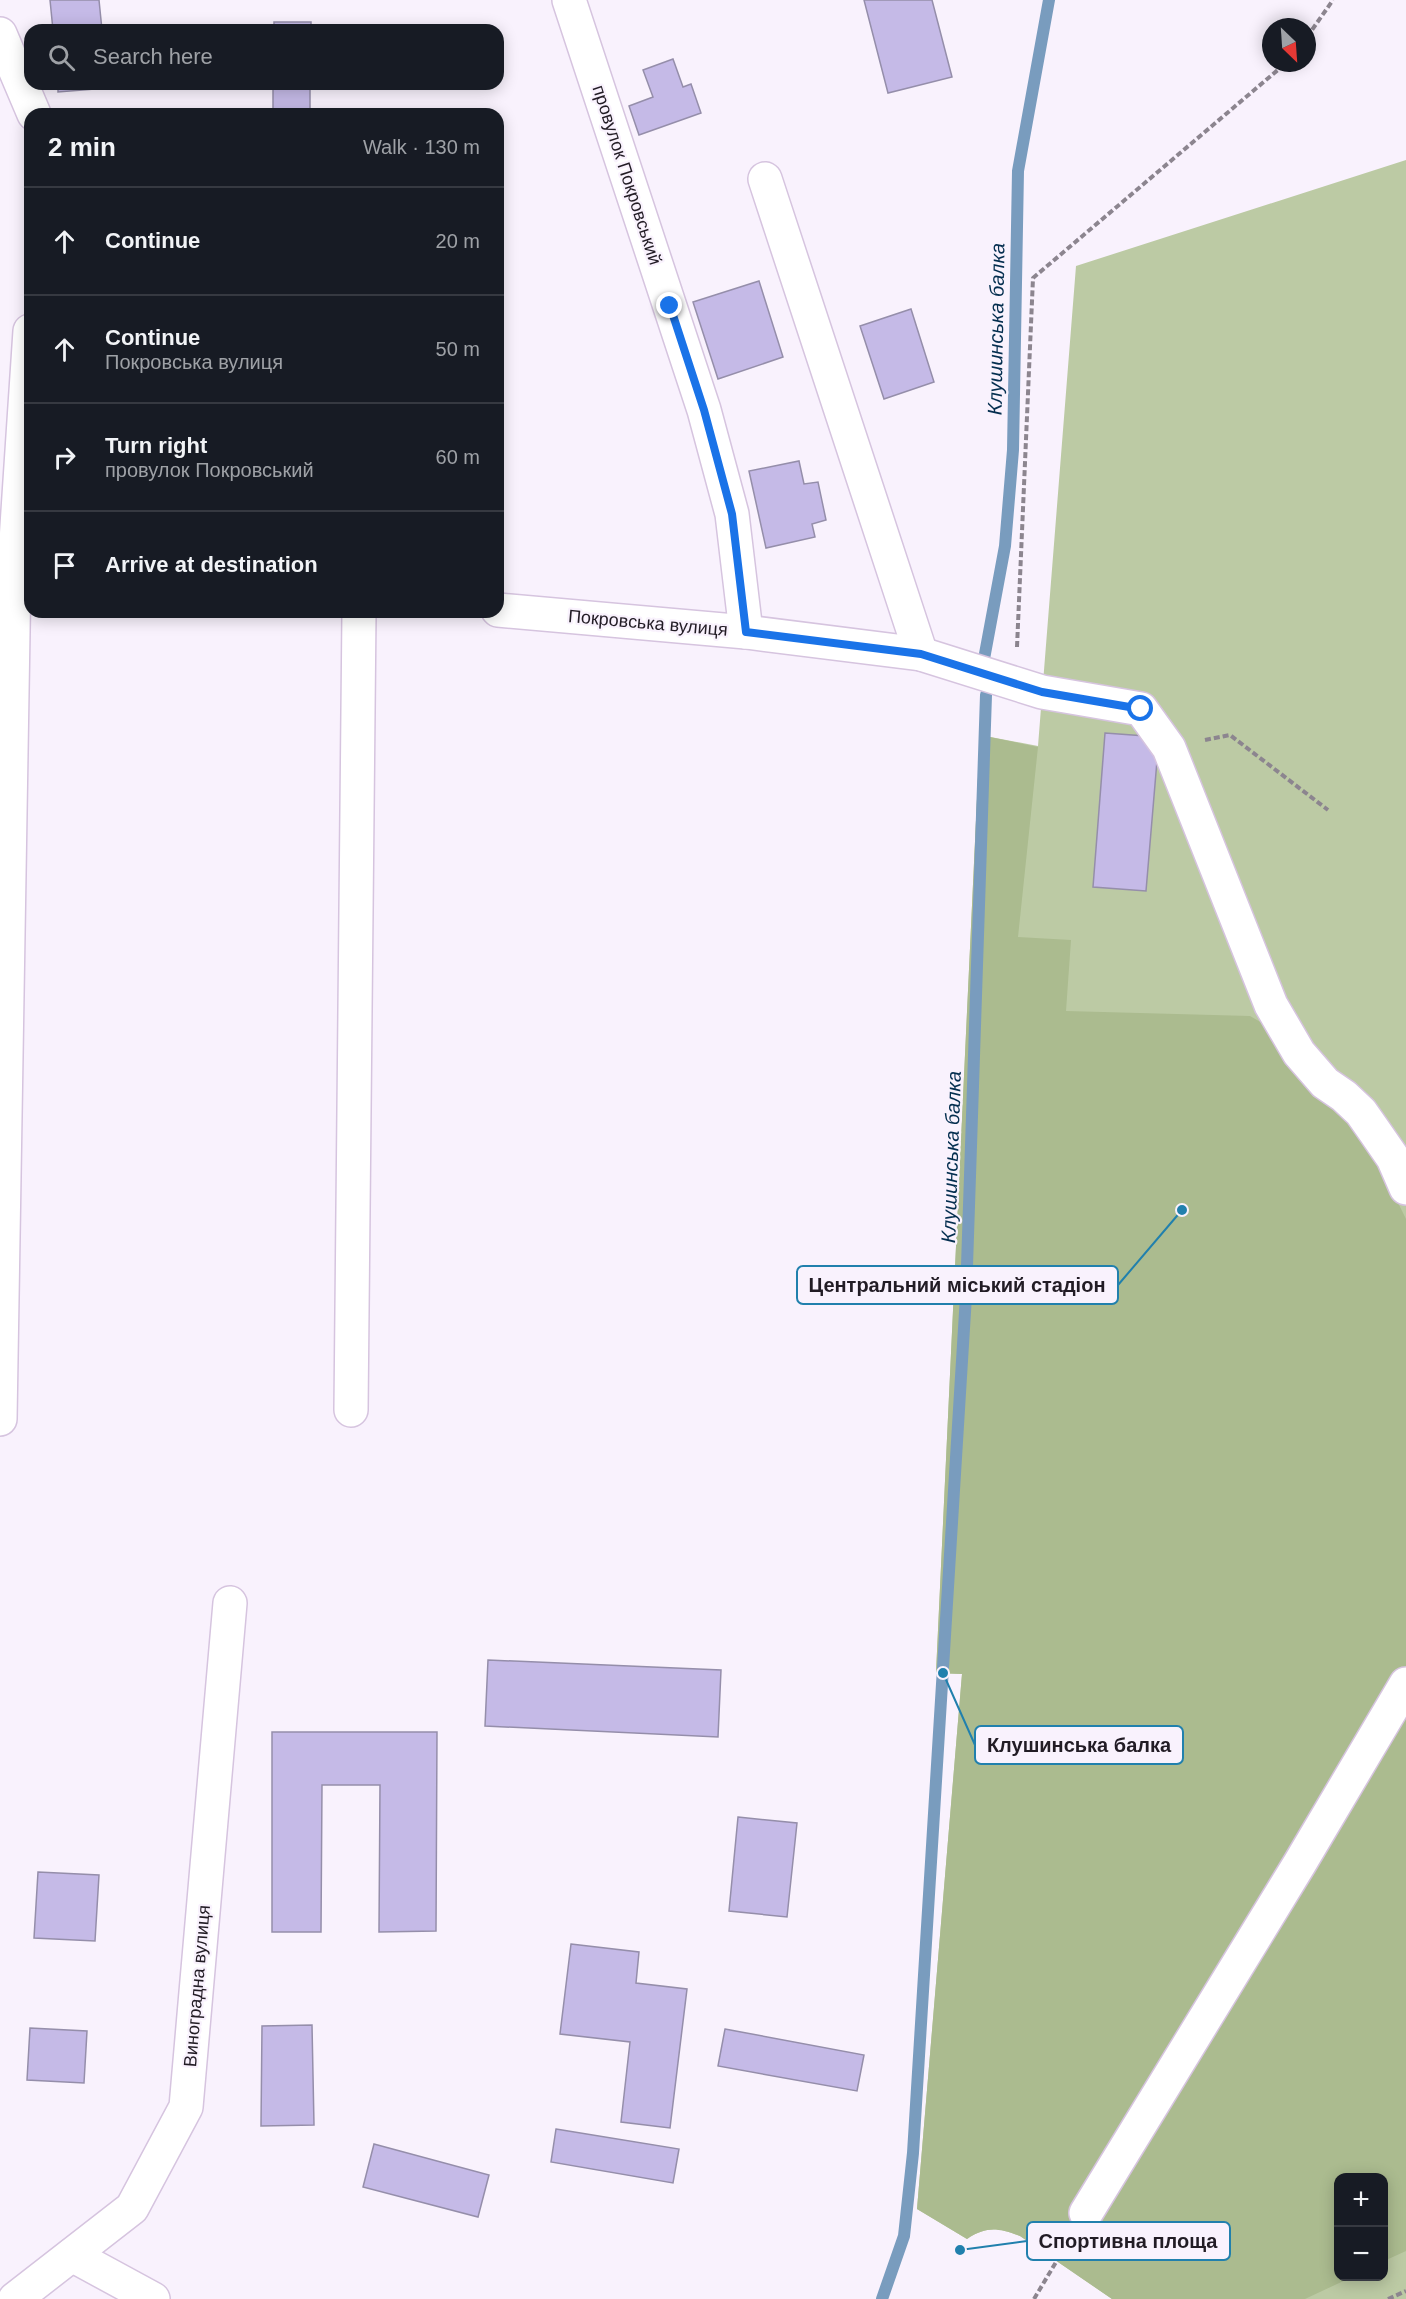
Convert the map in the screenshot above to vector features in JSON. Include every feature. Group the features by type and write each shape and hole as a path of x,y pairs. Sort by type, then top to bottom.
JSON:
{"street":[{"name":"провулок Покровський","path":"569,0 704,410 732,514 746,632"},
{"path":"0,34 31,108"},
{"path":"765,179 921,654"},
{"path":"0,1419 15,571 24,427"},
{"name":"Покровська вулиця","path":"504,611 746,632 921,654 1029,688 1141,709 1169,748 1271,1005 1299,1053 1326,1083 1360,1112 1375,1132 1393,1158 1406,1188"},
{"path":"351,1410 359,618"},
{"name":"Виноградна вулиця","path":"15,2299 132,2208 186,2107 230,1603"},
{"path":"1086,2213 1300,1863 1406,1684"},
{"path":"72,2254 153,2299"}],"path":[{"path":"1316,24 1333,0"},
{"path":"1029,688 1033,278 1275,72"},
{"path":"1230,735 1328,810"},
{"path":"1034,2299 1057,2261"},
{"path":"1388,2299 1406,2291"}],"green space":[{"path":"1406,160 1406,2299 1112,2299 1020,2236 1005,2231 987,2230 967,2239 917,2209 962,1674 936,1673 980,735 1038,746 1076,266"},
{"path":"980,735 1038,747 1018,937 1071,940 1066,1011 1250,1016 1269,1027 1364,1134 1406,1219 1406,2251 1388,2259 1388,2173 1334,2173 1334,2281 1343,2281 1305,2299 1112,2299 1020,2236 1005,2231 987,2230 967,2239 917,2209 962,1674 936,1673"}],"building":[{"path":"50,0 99,0 101,24 52,24"},
{"path":"864,0 932,0 952,77 888,93"},
{"path":"274,22 311,22 311,24 274,24"},
{"path":"673,59 683,87 691,84 701,113 639,135 629,106 653,97 643,70"},
{"path":"58,90 82,90 58,92"},
{"path":"273,90 310,90 310,108 273,108"},
{"path":"759,281 783,357 718,379 693,302"},
{"path":"911,309 934,382 884,399 860,326"},
{"path":"799,461 804,484 818,482 826,520 812,524 815,537 766,548 749,471"},
{"path":"1105,733 1159,737 1146,891 1093,887"},
{"path":"488,1660 721,1670 718,1737 485,1726"},
{"path":"272,1732 437,1732 436,1931 379,1932 380,1785 322,1785 321,1932 272,1932"},
{"path":"738,1817 797,1823 787,1917 729,1911"},
{"path":"38,1872 99,1875 95,1941 34,1938"},
{"path":"571,1944 639,1952 636,1983 687,1989 670,2128 621,2122 630,2042 560,2034"},
{"path":"312,2025 314,2125 261,2126 262,2026"},
{"path":"30,2028 87,2031 84,2083 27,2080"},
{"path":"725,2029 864,2055 857,2091 718,2066"},
{"path":"556,2129 679,2149 673,2183 551,2162"},
{"path":"374,2144 489,2175 478,2217 363,2187"}],"waterway":[{"name":"Клушинська балка","path":"984,659 1005,546 1013,450 1018,171 1049,0"},
{"name":"Клушинська балка","path":"882,2299 904,2236 913,2153 966,1296 986,695"}],"place":[{"name":"Центральний міський стадіон","path":"1182,1210"},
{"name":"Клушинська балка","path":"943,1673"},
{"name":"Спортивна площа","path":"960,2250"}],"route":[{"path":"670,306 704,410 732,514 746,632 921,654 1042,692 1141,709"}]}
